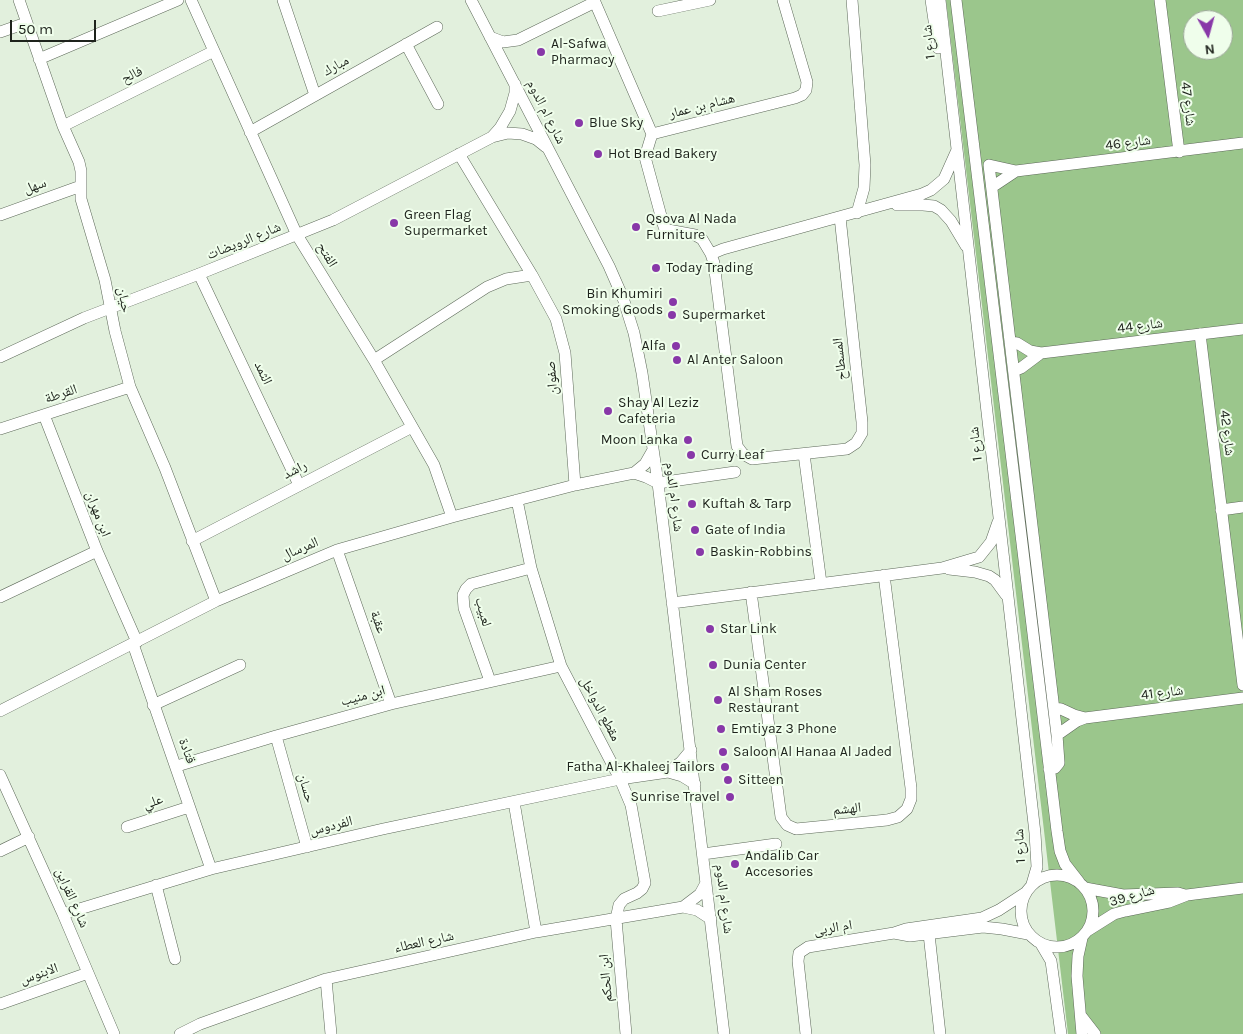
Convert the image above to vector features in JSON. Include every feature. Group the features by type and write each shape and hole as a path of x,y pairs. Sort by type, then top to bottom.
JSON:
{"street":[{"name":"حيان","path":"19,0 63,126 79,162 82,206 105,280 114,331 130,387 165,468 216,601"},
{"path":"39,59 178,0"},
{"name":"الفتح","path":"191,0 298,235 374,360 434,465 452,516"},
{"path":"283,0 315,95"},
{"name":"شارع ام الدوم","path":"471,0 609,266 626,306 639,353 658,483 724,1034"},
{"path":"658,11 710,0"},
{"name":"هشام بن عمار","path":"652,134 802,95 806,90 807,82 783,0"},
{"path":"852,0 865,165 864,188 857,213"},
{"path":"931,0 941,69 944,81 950,92"},
{"name":"شارع 1","path":"940,0 1036,842 1037,866 1028,888"},
{"path":"956,0 1056,831 1065,864 1082,885 1092,902 1093,917 1078,956 1077,976 1082,1034"},
{"name":"شارع 47","path":"1160,0 1180,152"},
{"path":"490,37 503,42 518,40 595,1 652,134"},
{"path":"0,32 26,23"},
{"name":"مبارك","path":"250,132 437,27"},
{"path":"406,44 438,104"},
{"name":"فالح","path":"63,126 214,51"},
{"name":"شارع الرويضات","path":"492,137 510,111 515,93 515,84"},
{"name":"شارع الرويضات","path":"0,357 66,325 298,235 351,212 492,137 508,133 522,134 536,139 547,147"},
{"name":"المسطاح","path":"652,134 646,157 664,227 668,230 702,238 714,263 737,446 743,454 752,458 847,449 856,443 862,433 840,217"},
{"name":"شارع 46","path":"1016,171 992,187 989,165 1016,171 1243,144"},
{"path":"711,254 723,249 886,206 922,194 937,186 944,179 958,149"},
{"name":"صفوان","path":"459,154 532,275 556,319 565,353 576,485"},
{"name":"سهل","path":"0,215 80,186"},
{"path":"992,187 1057,735 1059,763 1055,768 1049,769"},
{"path":"886,206 934,206 946,214 969,251"},
{"name":"الثمد","path":"199,274 300,485"},
{"path":"374,360 487,286 506,279 532,275"},
{"name":"شارع 44","path":"1010,342 1030,351 1041,353 1243,329"},
{"name":"شارع 42","path":"1200,334 1243,685"},
{"path":"1014,371 1041,353"},
{"name":"القرطة","path":"0,428 130,387"},
{"name":"ابن مهران","path":"0,597 97,552 44,415"},
{"name":"راشد","path":"192,541 412,427"},
{"path":"653,450 644,464 634,473 658,483 736,472"},
{"path":"804,454 821,583"},
{"name":"المرسال","path":"0,711 216,601 337,550 452,516 576,485 634,473"},
{"name":"مقطع الدواخل","path":"518,500 531,568 561,666 620,779 631,805 645,882 642,889 624,899 616,919"},
{"path":"1221,510 1243,507"},
{"path":"672,603 942,568 979,557 991,542 999,518"},
{"name":"عقبة","path":"337,550 391,704"},
{"name":"قتادة","path":"97,552 135,643 153,705 211,869"},
{"name":"لعبيب","path":"490,681 464,608 463,595 471,584 531,568"},
{"path":"942,568 975,572 989,576 995,580 1008,597"},
{"name":"الهشم","path":"751,592 781,817 787,825 796,829 887,820 898,817 907,810 911,799 911,788 884,575"},
{"path":"153,705 240,665"},
{"name":"ابن منيب","path":"176,766 391,704 561,666"},
{"name":"شارع 41","path":"1057,735 1077,721 1085,718 1243,698"},
{"name":"شارع 41","path":"1054,708 1085,718"},
{"name":"حسان","path":"276,736 307,847"},
{"path":"668,772 681,762 691,750"},
{"path":"668,772 682,776 695,784"},
{"name":"الفردوس","path":"63,914 211,869 383,829 620,779 668,772"},
{"name":"شارع القراين","path":"0,775 63,914 114,1034"},
{"path":"514,802 536,932"},
{"name":"علي","path":"126,827 189,807"},
{"path":"0,851 29,838"},
{"path":"703,854 776,844"},
{"path":"1082,885 1068,876 1055,874 1043,877 1028,888 1020,907 1022,921 1028,934 1041,944 1055,948 1070,945 1085,935"},
{"path":"683,907 700,894 706,883"},
{"path":"156,885 175,959"},
{"name":"شارع 39","path":"1082,885 1123,895 1178,893 1187,895"},
{"name":"ام الربى","path":"806,1034 798,970 799,953 808,947 894,933 906,929 982,918 999,910 1028,888"},
{"name":"شارع 39","path":"1085,935 1120,912 1169,902 1187,895 1243,888"},
{"path":"683,907 698,910 711,919"},
{"name":"شارع العطاء","path":"180,1034 202,1029 326,979 536,932 683,907"},
{"name":"ابن الحكم","path":"616,919 626,1034"},
{"name":"ام الربى","path":"894,933 905,936 983,927 1028,934"},
{"path":"929,934 940,1034"},
{"path":"1041,944 1051,961 1061,1034"},
{"name":"الابنوس","path":"0,1004 88,973"},
{"path":"326,979 331,1034"},
{"path":"1080,1015 1095,1034"}],"green space":[{"path":"946,0 1243,0 1243,1034 1068,1034"}],"place":[{"name":"Al-Safwa Pharmacy","path":"541,52"},
{"name":"Blue Sky","path":"579,123"},
{"name":"Hot Bread Bakery","path":"598,154"},
{"name":"Green Flag Supermarket","path":"394,223"},
{"name":"Qsova Al Nada Furniture","path":"636,227"},
{"name":"Today Trading","path":"656,268"},
{"name":"Bin Khumiri Smoking Goods","path":"673,302"},
{"name":"Supermarket","path":"672,315"},
{"name":"Alfa","path":"676,346"},
{"name":"Al Anter Saloon","path":"677,360"},
{"name":"Shay Al Leziz Cafeteria","path":"608,411"},
{"name":"Moon Lanka","path":"688,440"},
{"name":"Curry Leaf","path":"691,455"},
{"name":"Kuftah & Tarp","path":"692,504"},
{"name":"Gate of India","path":"695,530"},
{"name":"Baskin-Robbins","path":"700,552"},
{"name":"Star Link","path":"710,629"},
{"name":"Dunia Center","path":"713,665"},
{"name":"Al Sham Roses Restaurant","path":"718,700"},
{"name":"Emtiyaz 3 Phone","path":"721,729"},
{"name":"Saloon Al Hanaa Al Jaded","path":"723,752"},
{"name":"Fatha Al-Khaleej Tailors","path":"725,767"},
{"name":"Sitteen","path":"728,780"},
{"name":"Sunrise Travel","path":"730,797"},
{"name":"Andalib Car Accesories","path":"735,864"}]}
